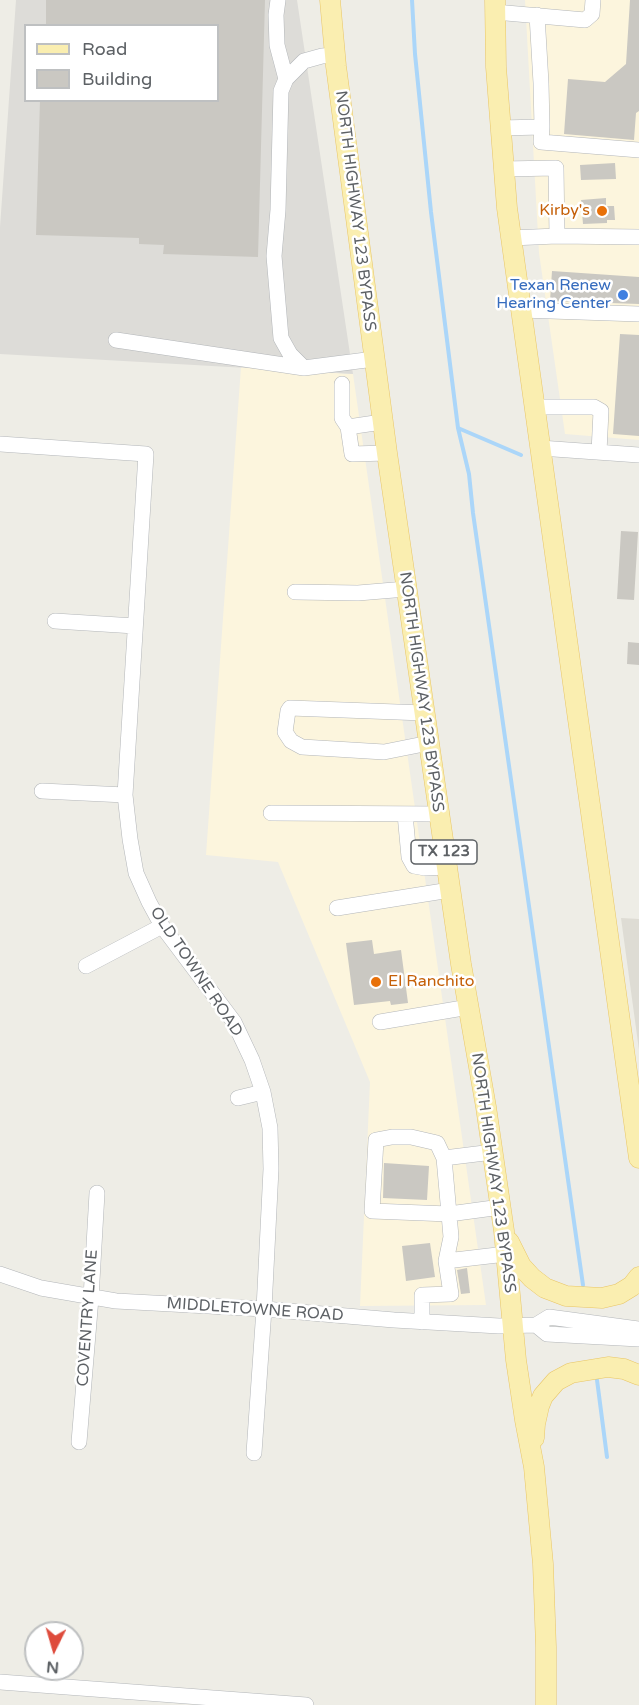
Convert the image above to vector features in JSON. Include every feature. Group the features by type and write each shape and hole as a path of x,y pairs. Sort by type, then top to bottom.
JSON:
{"main road":[{"name":"NORTH HIGHWAY 123 BYPASS","path":"330,0 382,422 446,867 493,1152 525,1420 534,1467 543,1564 546,1705"},
{"path":"333,26 335,0"},
{"path":"494,4 500,128 511,238 639,1158"},
{"path":"504,1231 515,1256 532,1278 545,1288 566,1296 602,1298 619,1294 632,1286 639,1277"},
{"path":"534,1467 535,1424 538,1406 543,1396 556,1382 571,1373 608,1367 639,1375"}],"street":[{"path":"278,0 277,45 286,79"},
{"path":"494,4 537,15 585,20 592,14 593,0"},
{"path":"537,15 541,83 541,142 639,150"},
{"path":"304,368 290,354 281,338 274,256 278,210 281,91 286,79 304,61 335,54"},
{"path":"500,128 542,127"},
{"path":"503,169 556,168 557,236"},
{"path":"511,238 639,237"},
{"path":"521,310 639,314"},
{"path":"116,340 304,368 374,359"},
{"path":"342,384 342,418 348,427 352,454 387,453"},
{"path":"535,407 594,407 601,411 599,452"},
{"path":"348,427 382,422"},
{"name":"OLD TOWNE ROAD","path":"0,444 146,454 125,795 136,873 162,926 234,1022 252,1060 270,1128 271,1170 254,1453"},
{"path":"540,448 639,455"},
{"path":"295,592 358,593 406,589"},
{"path":"55,621 135,626"},
{"path":"424,713 290,708 285,732 291,741 302,747 384,752 429,743"},
{"path":"42,791 125,795"},
{"path":"271,813 439,814"},
{"path":"405,814 409,856 414,866 446,867"},
{"path":"337,908 450,890"},
{"path":"86,966 162,926"},
{"path":"380,1022 469,1007"},
{"path":"238,1098 262,1092"},
{"path":"422,1322 422,1295 451,1294 446,1261 451,1237 449,1214 444,1158 437,1143 411,1137 376,1140 372,1211 449,1214 501,1207"},
{"path":"444,1158 493,1152"},
{"name":"COVENTRY LANE","path":"79,1442 97,1193"},
{"path":"446,1261 506,1254"},
{"name":"MIDDLETOWNE ROAD","path":"0,1274 41,1288 116,1302 264,1309 422,1322 499,1326 536,1325"},
{"path":"639,1329 549,1317 536,1325 547,1334 639,1339"},
{"path":"0,1682 306,1705"}],"shaded area":[{"path":"16,0 297,0 353,374 0,354 0,227"},
{"path":"525,0 639,0 639,440 565,434 539,253"},
{"path":"241,367 353,374 486,1305 360,1306 370,1082 278,862 206,855"},
{"path":"621,918 639,919 639,1050"}],"building":[{"path":"46,0 265,0 258,257 163,254 164,245 139,244 139,238 36,235 40,102 219,102 219,24 46,24"},
{"path":"630,0 639,0 639,111 636,113 634,140 564,134 568,79 605,82 626,64"},
{"path":"615,163 616,179 581,180 580,165"},
{"name":"Kirby's","path":"606,198 606,206 614,206 615,220 607,220 607,223 583,224 581,200"},
{"path":"552,271 639,277 639,304 550,301"},
{"path":"620,334 639,335 639,436 613,434"},
{"path":"621,531 638,532 634,600 617,599"},
{"path":"628,642 639,643 639,665 627,664"},
{"name":"El Ranchito","path":"372,940 374,954 401,950 408,1003 391,1005 390,1001 354,1005 346,943"},
{"path":"384,1163 429,1166 427,1200 383,1198"},
{"path":"430,1243 435,1277 406,1281 402,1246"},
{"path":"467,1268 470,1293 461,1294 457,1270"}],"waterway":[{"path":"412,0 415,54 431,212 458,428 469,474 583,1285"},
{"path":"458,428 521,455"},
{"path":"597,1380 607,1457"}],"place":[{"name":"Kirby's","path":"602,211"},
{"name":"Texan Renew Hearing Center","path":"623,295"},
{"name":"El Ranchito","path":"376,982"}]}
